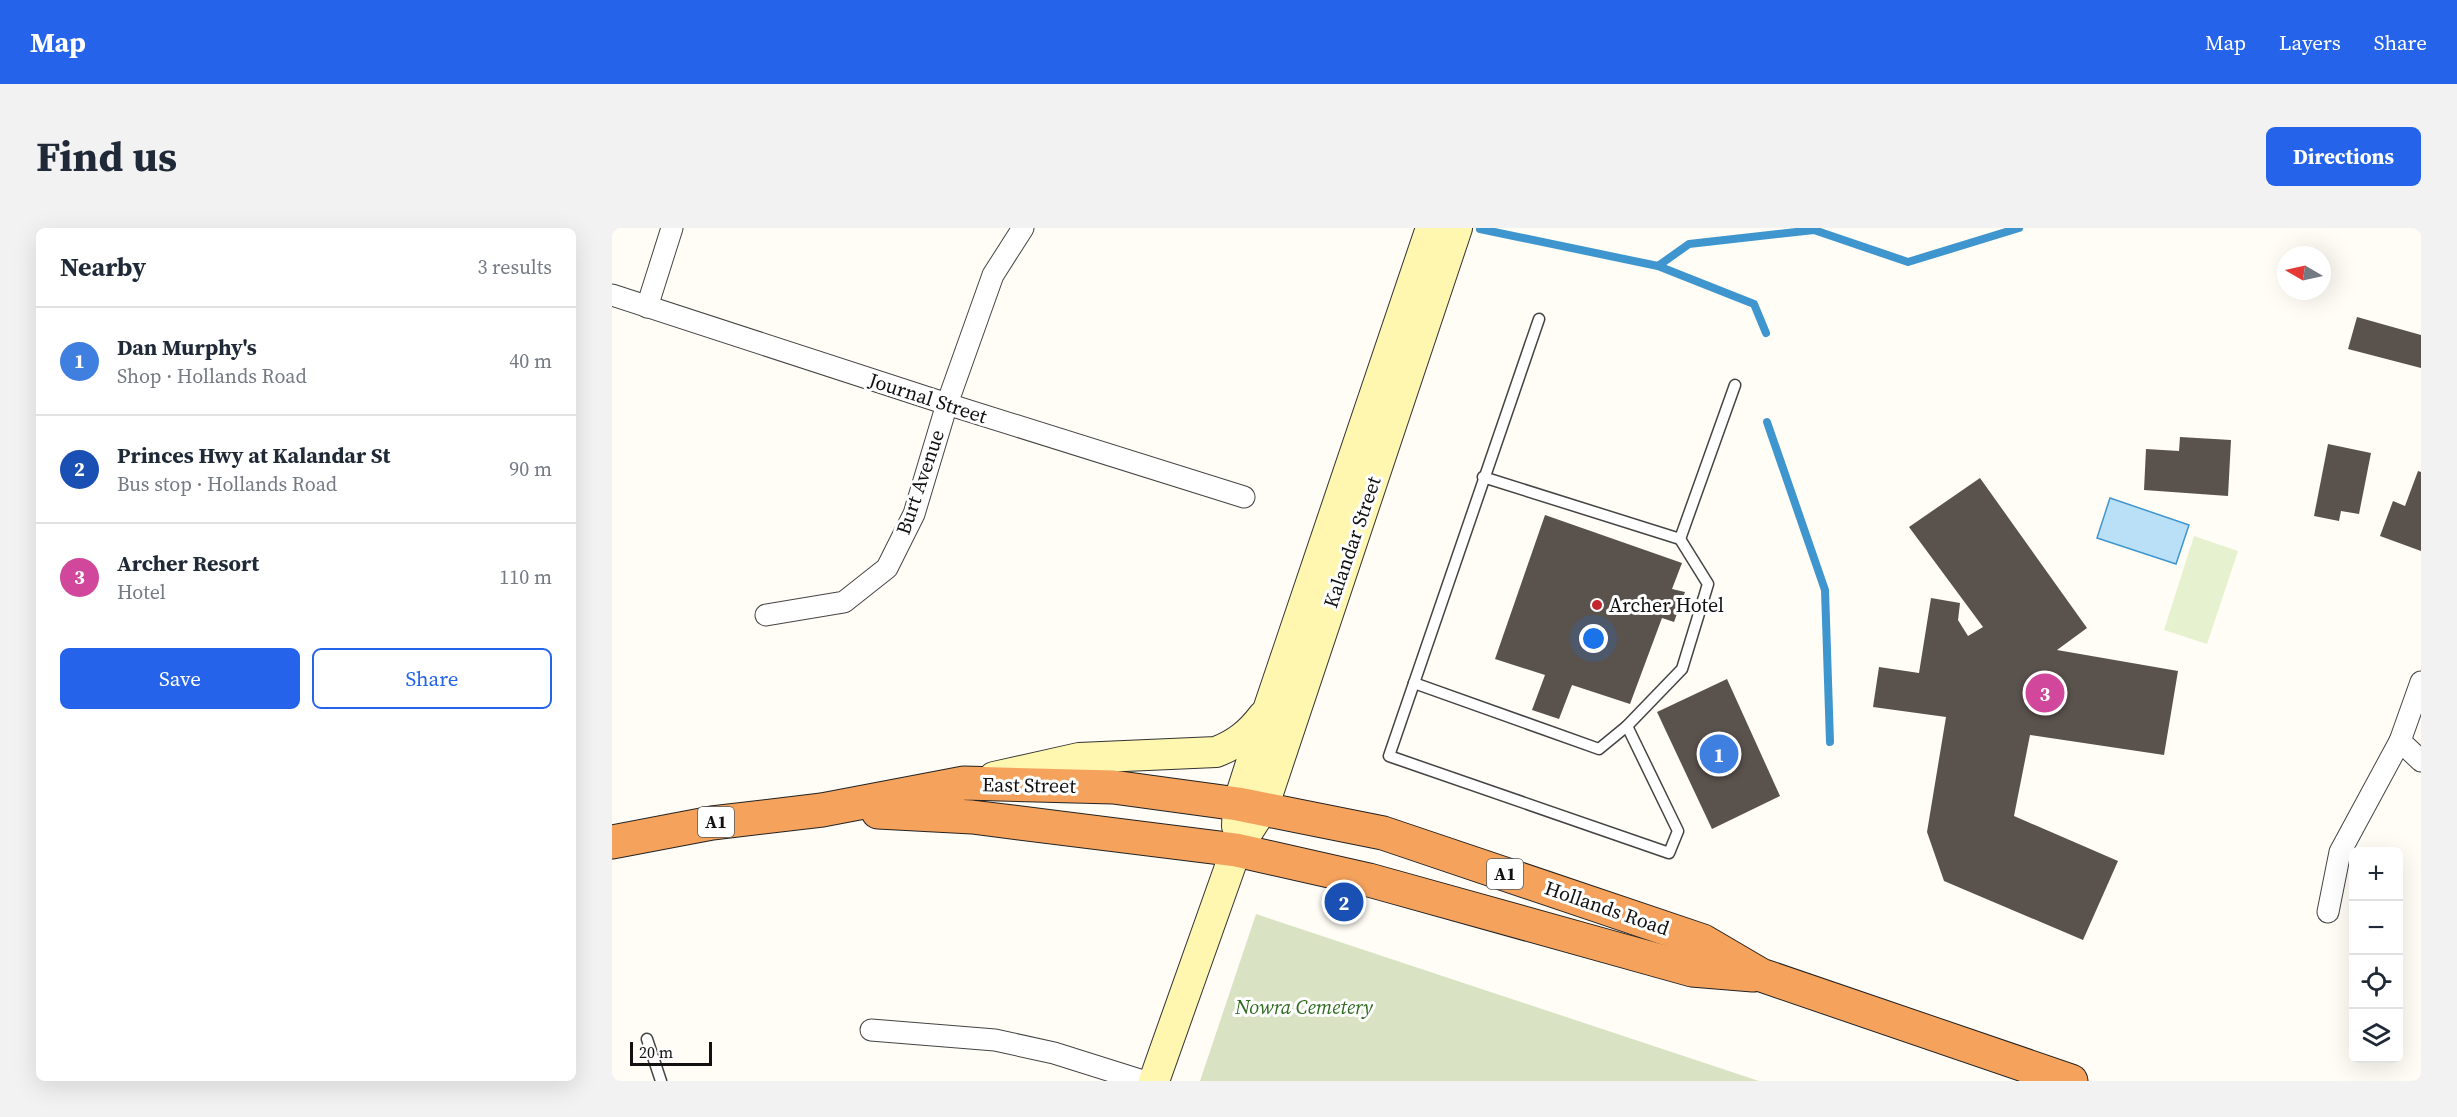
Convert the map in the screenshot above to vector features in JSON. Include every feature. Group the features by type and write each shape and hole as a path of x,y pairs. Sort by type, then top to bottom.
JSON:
{"highway":[{"name":"East Street","path":"612,842 712,823 822,810 964,783 1113,787 1250,806"},
{"name":"Hollands Road","path":"1250,806 1383,832 1703,941 1761,975 2070,1081"},
{"name":"East Street","path":"822,810 972,817 1236,850"},
{"name":"Hollands Road","path":"1236,850 1370,880 1692,970 1761,975"}],"main road":[{"name":"Kalandar Street","path":"1250,806 1268,710 1431,228"},
{"name":"Kalandar Street","path":"1154,1081 1457,228"},
{"path":"964,783 1079,758 1216,752 1232,746 1244,737 1268,710"}],"street":[{"path":"647,307 672,228"},
{"name":"Burt Avenue","path":"766,615 844,602 887,568 914,514 946,404 993,275 1023,228"},
{"name":"Journal Street","path":"612,295 946,404 1244,496"},
{"path":"2328,912 2340,852 2400,741 2421,682"},
{"path":"2400,741 2421,761"},
{"path":"871,1030 995,1040 1054,1053 1143,1081"}],"lane":[{"path":"1539,319 1389,756 1669,853 1678,831 1627,726"},
{"path":"1680,539 1735,385"},
{"path":"1414,683 1599,749 1627,726 1682,669 1707,585 1680,539 1483,477"},
{"path":"647,1039 661,1081"}],"green space":[{"path":"2194,536 2238,551 2207,644 2164,630"},
{"name":"Nowra Cemetery","path":"1256,914 1759,1081 1200,1081"}],"water":[{"path":"2110,498 2189,525 2176,564 2097,538"}],"building":[{"path":"2357,317 2421,335 2421,368 2348,349"},
{"path":"2180,437 2231,440 2228,496 2144,490 2146,449 2179,451"},
{"path":"2328,444 2371,453 2359,514 2341,511 2339,521 2314,516"},
{"path":"2418,471 2421,472 2421,551 2380,536 2393,501 2405,506"},
{"path":"1980,478 2087,628 2057,650 2178,671 2164,755 2030,735 2014,816 2118,861 2083,940 1944,881 1927,832 1946,717 1873,707 1879,667 1919,673 1931,598 1960,603 1958,620 1968,636 1983,627 1909,527"},
{"name":"Archer Hotel","path":"1545,515 1682,563 1672,589 1685,592 1674,622 1662,618 1630,704 1572,685 1559,719 1532,710 1545,675 1495,659"},
{"path":"1727,679 1780,796 1712,829 1657,712"}],"waterway":[{"path":"1480,229 1658,266 1689,244 1814,230 1908,262 2019,228"},
{"path":"1658,266 1754,304 1766,333"},
{"path":"1767,422 1825,590 1830,742"}],"place":[{"name":"Archer Hotel","path":"1597,605"},
{"name":"Archer Resort","path":"2045,693"},
{"name":"Dan Murphy's","path":"1719,754"},
{"name":"Princes Hwy at Kalandar St","path":"1344,902"}]}
